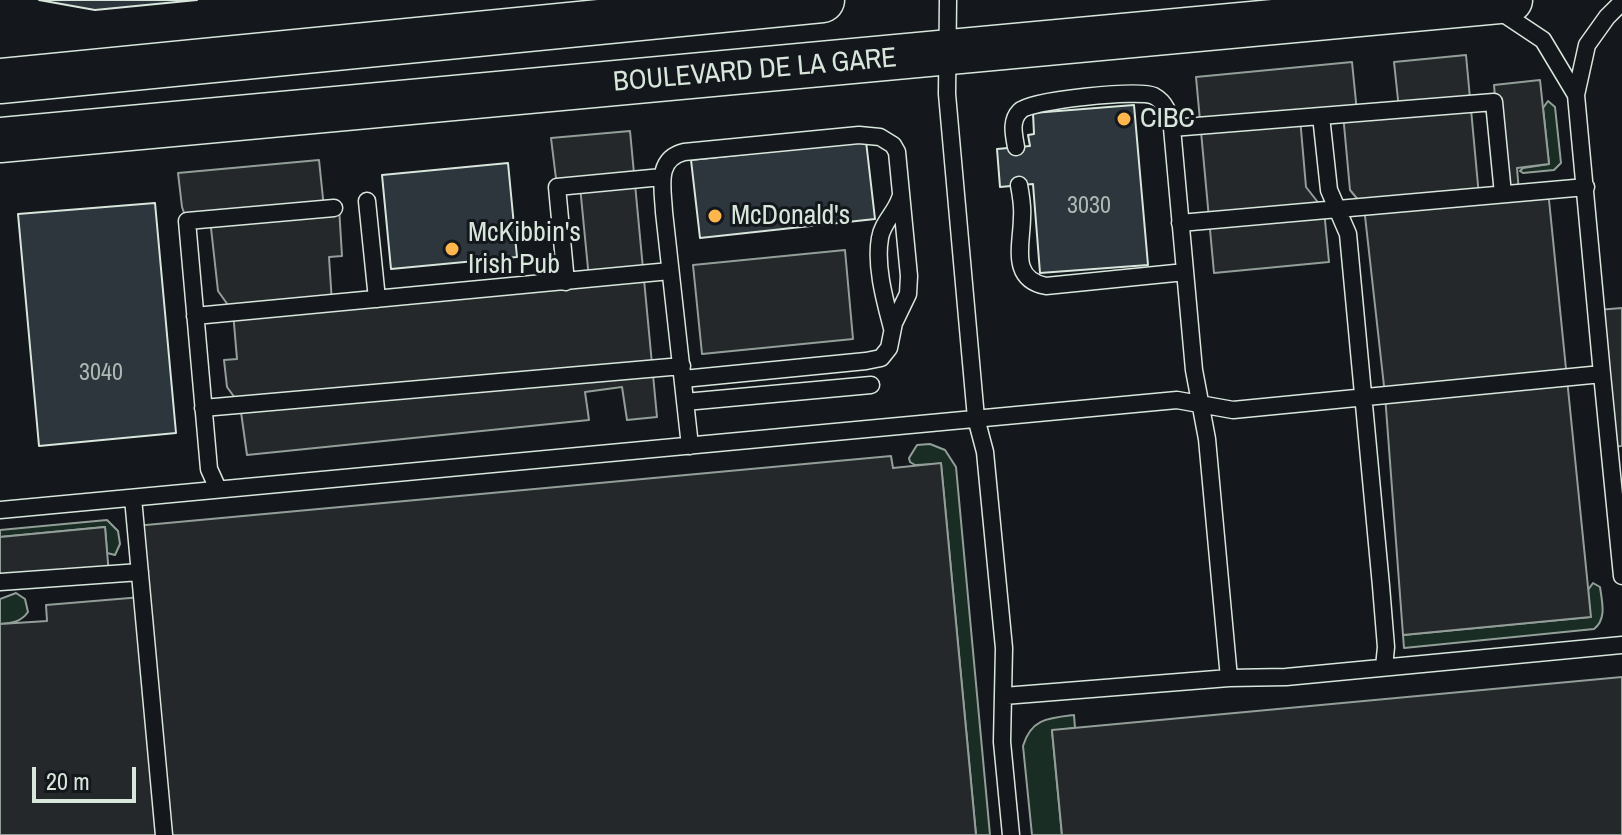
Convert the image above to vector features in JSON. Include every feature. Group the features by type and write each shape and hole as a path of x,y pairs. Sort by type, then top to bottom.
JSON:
{"main road":[{"path":"0,81 745,4 822,0"},
{"name":"BOULEVARD DE LA GARE","path":"0,140 1497,1"}],"lane":[{"path":"948,0 947,94 976,418 986,467 1004,648 1002,742 1011,835"},
{"path":"1497,1 1507,14 1543,40 1576,95"},
{"path":"1622,2 1587,45 1576,95 1602,374 1617,470 1622,576"},
{"path":"1016,147 1013,129 1017,114 1024,108 1041,103 1142,93 1152,95 1166,106 1172,128 1194,370 1208,454 1229,678"},
{"path":"1172,128 1494,102 1503,194"},
{"path":"1321,116 1329,190 1348,234 1386,647 1384,667"},
{"path":"203,408 682,372 881,358 889,348 892,329 909,287 902,190 897,152 893,145 870,135 684,152 669,158 663,167 662,177 670,271 682,372 690,446"},
{"path":"566,282 557,187 662,177"},
{"path":"1019,185 1023,216 1020,265 1026,277 1035,284 1046,286 1185,272"},
{"path":"1180,223 1586,187"},
{"path":"892,329 884,297 880,236 897,208 902,190"},
{"path":"367,201 377,299"},
{"path":"218,489 209,469 187,221 334,208"},
{"path":"195,316 670,271"},
{"path":"0,510 1177,400 1233,410 1602,374"},
{"path":"685,402 871,385"},
{"path":"133,498 164,835"},
{"path":"0,582 140,572"},
{"path":"1004,696 1229,678 1286,677 1622,645"}],"green space":[{"path":"1548,101 1555,107 1561,163 1554,170 1523,173 1520,171 1523,168 1549,164 1543,108"},
{"path":"930,444 945,450 956,467 990,835 976,835 941,464 915,465 909,458 917,445"},
{"path":"107,520 118,531 120,544 115,555 107,553 105,527 0,537 0,530"},
{"path":"1593,583 1600,587 1603,610 1601,620 1594,629 1404,648 1403,635 1590,617 1588,590"},
{"path":"16,593 25,599 28,612 16,621 0,624 0,599"},
{"path":"1074,715 1075,728 1052,731 1062,835 1032,835 1023,746 1026,737 1042,722"}],"shaded area":[{"path":"1466,55 1479,196 1503,194 1494,85 1540,80 1549,164 1517,168 1519,192 1548,190 1591,617 1403,635 1385,395 1364,207 1350,190 1343,114 1300,118 1306,187 1324,210 1329,262 1214,273 1196,77 1352,62 1357,112 1399,109 1394,62"},
{"path":"630,131 657,417 627,420 622,387 585,392 589,420 247,455 240,405 227,387 224,360 237,359 233,312 218,291 210,219 187,221 178,173 319,160 324,208 339,207 342,256 329,257 332,303 589,279 580,186 557,187 551,138"},
{"path":"845,250 853,339 702,354 693,265"},
{"path":"1622,308 1622,446 1609,447 1597,310"},
{"path":"891,456 893,468 941,463 976,835 0,835 0,624 47,621 46,605 142,597 135,526"},
{"path":"105,527 109,575 0,582 0,537"},
{"path":"1622,677 1622,835 1062,835 1052,730"}],"building":[{"path":"39,0 197,0 95,10"},
{"path":"1134,105 1148,265 1040,273 1033,184 1000,187 997,149 1030,146 1028,135 1034,134 1033,113"},
{"path":"866,141 875,219 700,238 691,160"},
{"path":"508,163 517,257 391,269 382,175"},
{"path":"155,203 176,433 39,446 18,214"}],"place":[{"name":"CIBC","path":"1124,119"},
{"name":"McDonald's","path":"715,216"},
{"name":"McKibbin's Irish Pub","path":"452,249"}]}
